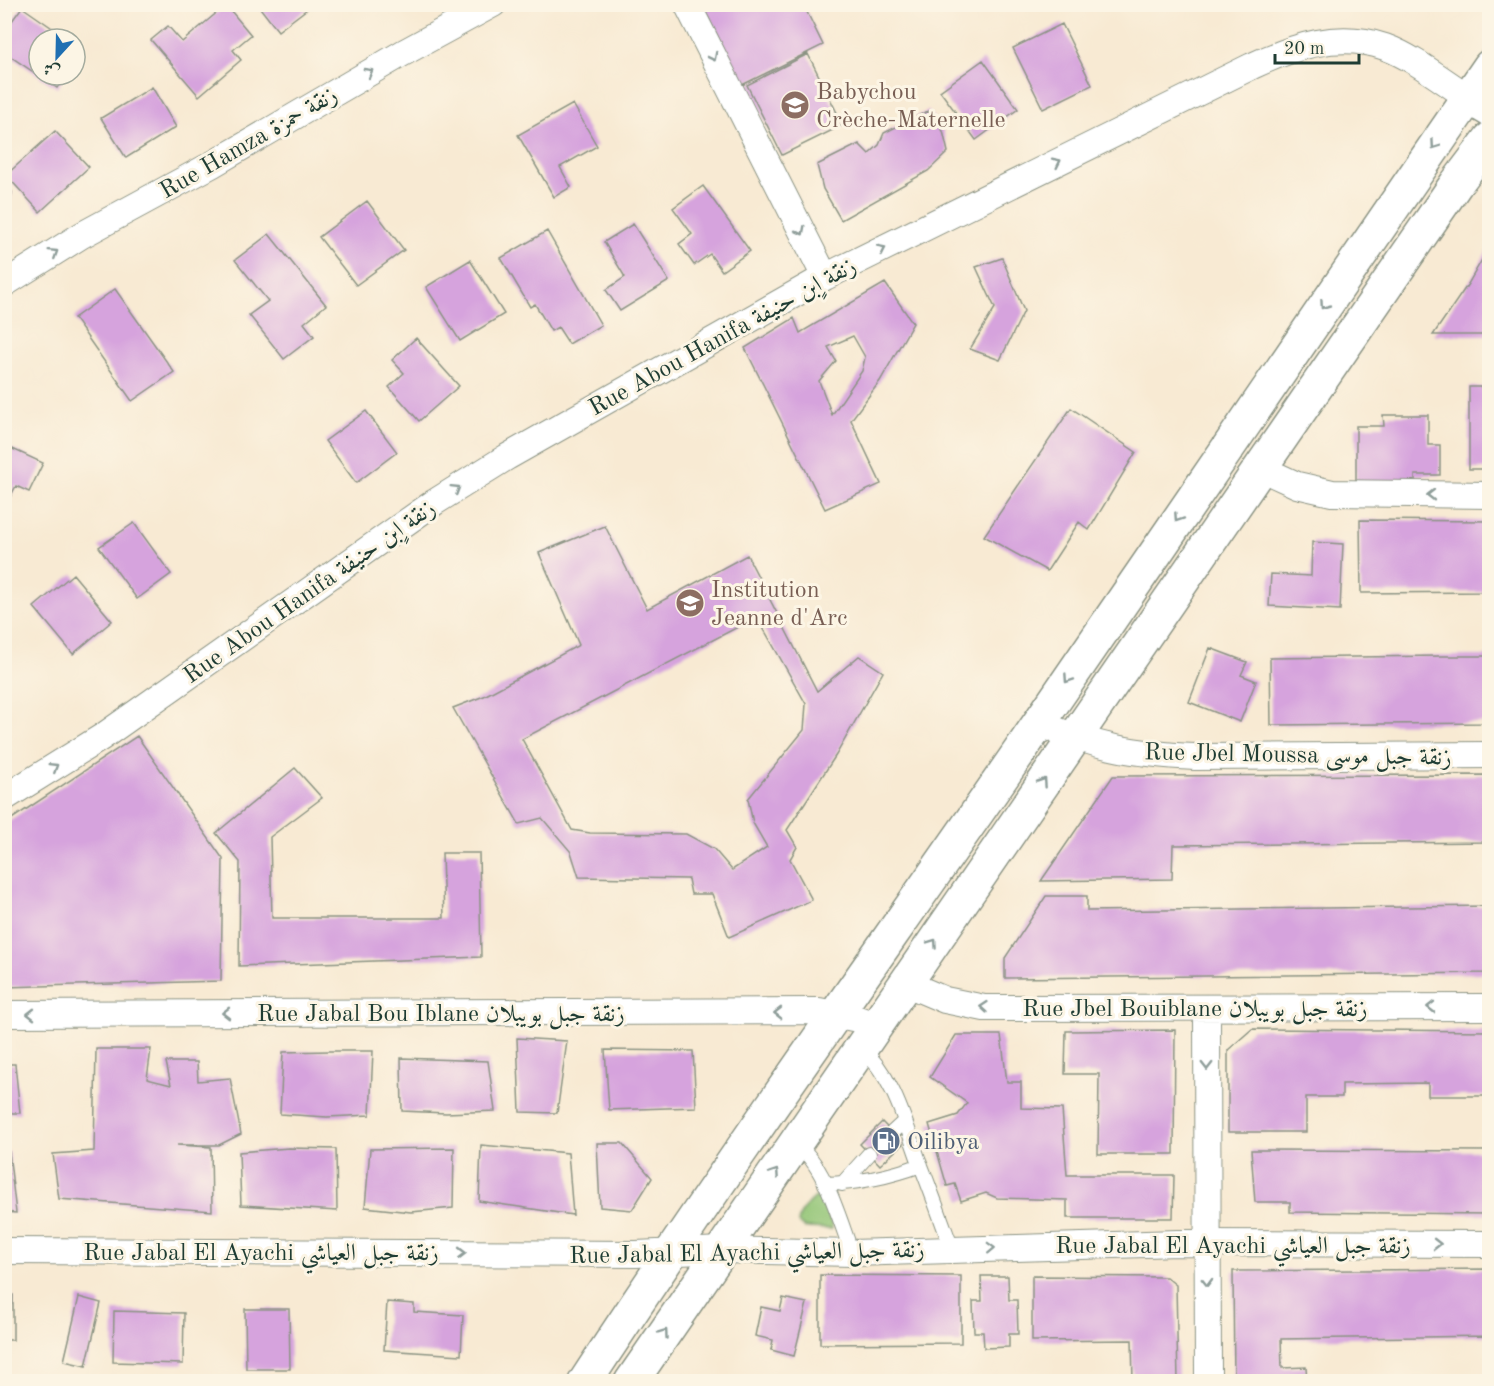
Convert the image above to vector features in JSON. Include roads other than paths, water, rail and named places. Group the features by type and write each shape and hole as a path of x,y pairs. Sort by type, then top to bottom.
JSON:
{"main road":[{"path":"585,1382 670,1253 1039,723 1201,484 1479,104 1490,66"},
{"path":"631,1382 1073,737 1456,184 1490,139"},
{"path":"1201,484 1233,506"}],"street":[{"name":"Rue Hamza زنقة حمزة","path":"4,284 82,235 213,164 403,53 493,4"},
{"path":"687,4 825,277"},
{"name":"Rue Abou Hanifa زنقة اٍبن حنيفة","path":"4,798 102,737 462,485 507,457 825,277 1252,66 1285,51 1317,42 1354,42 1385,47 1405,57 1479,104"},
{"path":"1260,468 1297,485 1332,493 1490,495"},
{"name":"Rue Jbel Moussa زنقة جبل موسى","path":"1039,723 1093,744 1137,753 1176,756 1490,755"},
{"name":"Rue Jbel Bouiblane زنقة جبل بويبلان","path":"905,983 945,1000 984,1008 1490,1008"},
{"path":"1207,1008 1208,1382"},
{"name":"Rue Jabal Bou Iblane زنقة جبل بويبلان","path":"4,1014 819,1011 836,1014 867,1036"},
{"name":"Rue Jabal El Ayachi زنقة جبل العياشي","path":"4,1251 670,1253 722,1250 852,1253 1206,1243 1490,1244"}],"lane":[{"path":"867,1036 905,1121 952,1250"},
{"path":"892,1133 905,1121"},
{"path":"795,1143 813,1161 825,1184 852,1253"},
{"path":"842,1184 869,1154"},
{"path":"825,1184 882,1178 921,1165"}],"place":[{"name":"Babychou Crèche-Maternelle","path":"795,105"},
{"name":"Institution Jeanne d'Arc","path":"690,603"},
{"name":"Oilibya","path":"886,1141"}]}
